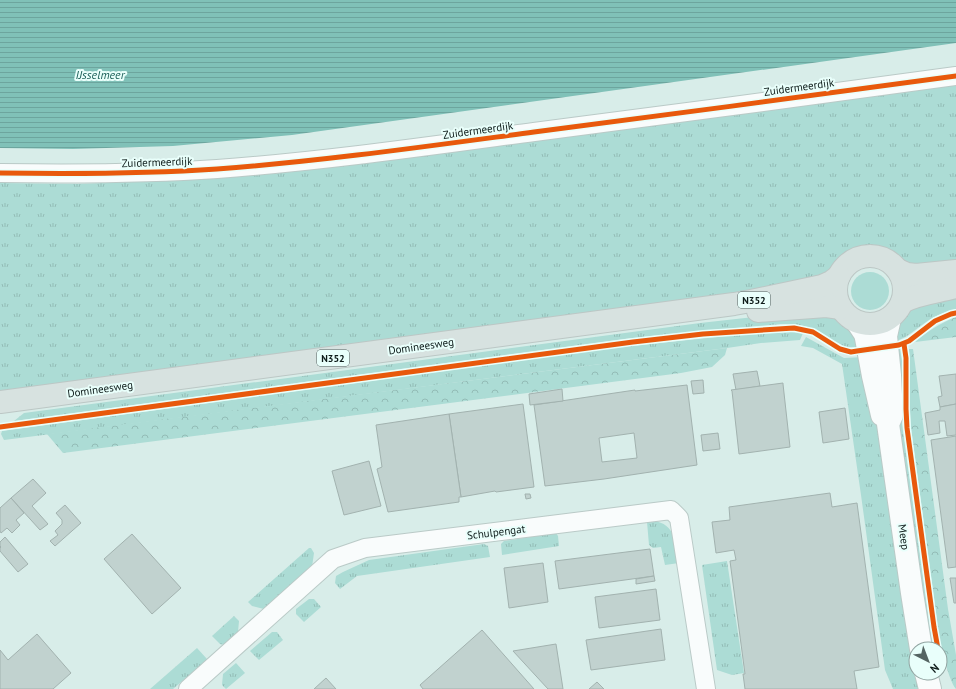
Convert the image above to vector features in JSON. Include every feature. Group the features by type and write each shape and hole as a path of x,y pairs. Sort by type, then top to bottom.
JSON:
{"main road":[{"name":"N352","path":"839,276 850,263 867,256 884,259 898,270 907,274 916,275 956,271"},
{"path":"896,310 904,292 904,286 898,270"},
{"path":"839,276 836,292 841,308 845,314 857,322 868,324 880,323 909,298 920,294 956,287"},
{"name":"Domineesweg","path":"0,402 734,304 822,286 839,276"},
{"name":"Domineesweg","path":"0,412 754,311 826,306 841,308"},
{"name":"Meep","path":"896,310 886,336 892,415 888,424 920,641"},
{"name":"Meep","path":"857,322 865,334 882,417 888,424"}],"street":[{"name":"Zuidermeerdijk","path":"0,173 134,173 214,169 312,161 429,147 956,76"},
{"name":"Schulpengat","path":"188,689 333,559 365,548 671,510 679,518 706,689"}],"green space":[{"path":"956,83 956,267 923,269 898,261 879,250 867,250 856,252 847,257 833,272 817,282 0,399 0,183 79,184 194,179 281,173"},
{"path":"866,272 874,272 881,275 886,280 889,291 886,302 881,307 874,310 866,310 859,307 854,302 851,295 851,287 854,280 859,275"},
{"path":"956,294 956,309 934,317 905,337 893,342 897,324 913,306"},
{"path":"754,317 837,317 851,328 862,347 845,346 809,327 781,324 624,339 14,421 24,413"},
{"path":"956,317 956,337 915,342 934,328"},
{"path":"791,332 803,333 800,340 761,343 4,440 1,434 2,431 612,348 736,335"},
{"path":"806,337 844,358 864,357 883,444 909,641 908,681 918,681 921,689 893,689 885,670 842,364 813,348 801,346"},
{"path":"727,348 725,355 712,367 681,373 63,453 47,434"},
{"path":"900,349 902,361 902,424 932,641 928,641 898,415 894,351"},
{"path":"909,349 913,349 948,609 956,655 956,689 948,671 948,641 940,641 939,636 911,428 909,397"},
{"path":"653,521 661,523 671,530 676,542 679,563 665,565 661,547 653,548 649,545 647,522"},
{"path":"556,533 558,536 559,546 502,555 501,544 504,541"},
{"path":"484,544 488,546 490,557 357,576 340,589 335,583 336,576 369,560"},
{"path":"309,548 311,548 314,553 312,567 264,609 252,606 248,602"},
{"path":"727,561 744,673 732,675 717,670 702,565"},
{"path":"309,599 314,599 321,607 304,622 296,614 296,609"},
{"path":"234,616 239,621 238,632 224,645 220,644 212,636"},
{"path":"272,632 277,632 283,640 259,660 250,651"},
{"path":"197,648 207,659 206,661 173,689 150,689"},
{"path":"236,663 245,673 226,689 222,685 223,674"}],"water":[{"name":"IJsselmeer","path":"0,0 956,0 956,43 292,135 173,146 73,149 0,148"}],"building":[{"path":"757,371 760,386 736,390 733,374"},
{"path":"956,374 956,404 940,407 938,397 942,396 939,376"},
{"path":"703,380 704,393 693,394 691,381"},
{"path":"783,383 790,447 739,454 731,390"},
{"path":"687,385 697,465 545,486 534,405","holes":["634,433 637,458 602,462 599,438"]},
{"path":"562,389 563,401 530,405 529,394"},
{"path":"523,404 534,487 495,491 461,497 449,414"},
{"path":"956,404 956,435 947,436 945,421 939,421 940,433 928,435 925,413 940,410 940,407"},
{"path":"845,408 849,439 823,443 819,412"},
{"path":"449,414 461,497 459,497 459,502 388,512 377,469 382,467 376,425"},
{"path":"718,433 720,449 703,451 701,435"},
{"path":"956,436 956,567 948,568 931,440"},
{"path":"369,461 381,506 344,515 332,471"},
{"path":"33,479 46,493 32,506 48,524 40,530 11,498"},
{"path":"830,493 832,507 857,503 879,667 854,671 857,689 745,689 743,674 745,674 730,561 736,560 734,550 716,553 712,522 730,520 729,507"},
{"path":"525,494 530,494 531,498 526,499"},
{"path":"11,498 24,513 16,520 20,525 12,533 7,528 1,533 0,508"},
{"path":"65,505 81,523 55,546 50,541 58,535 55,531 62,524 62,520 56,513"},
{"path":"132,534 181,588 152,614 104,559"},
{"path":"5,537 28,564 18,572 0,551 0,542"},
{"path":"650,549 654,576 559,589 555,561"},
{"path":"543,563 548,602 509,608 504,568"},
{"path":"654,576 655,581 636,584 636,579"},
{"path":"950,578 956,578 956,603 954,603"},
{"path":"656,589 660,620 599,628 595,597"},
{"path":"661,629 665,660 591,670 586,640"},
{"path":"482,630 534,689 423,689 420,685"},
{"path":"37,634 71,673 53,689 0,689 0,650 8,660"},
{"path":"556,644 563,689 548,689 513,651"},
{"path":"326,678 336,689 314,689"},
{"path":"597,682 604,689 589,689"}],"cycle path":[{"path":"0,173 136,173 217,169 297,162 416,148 956,76"},
{"path":"0,427 633,342 703,334 794,328 813,332 840,349 851,352 899,345 909,341 935,321 956,313"},
{"path":"904,344 906,358 907,428 937,641"}]}
